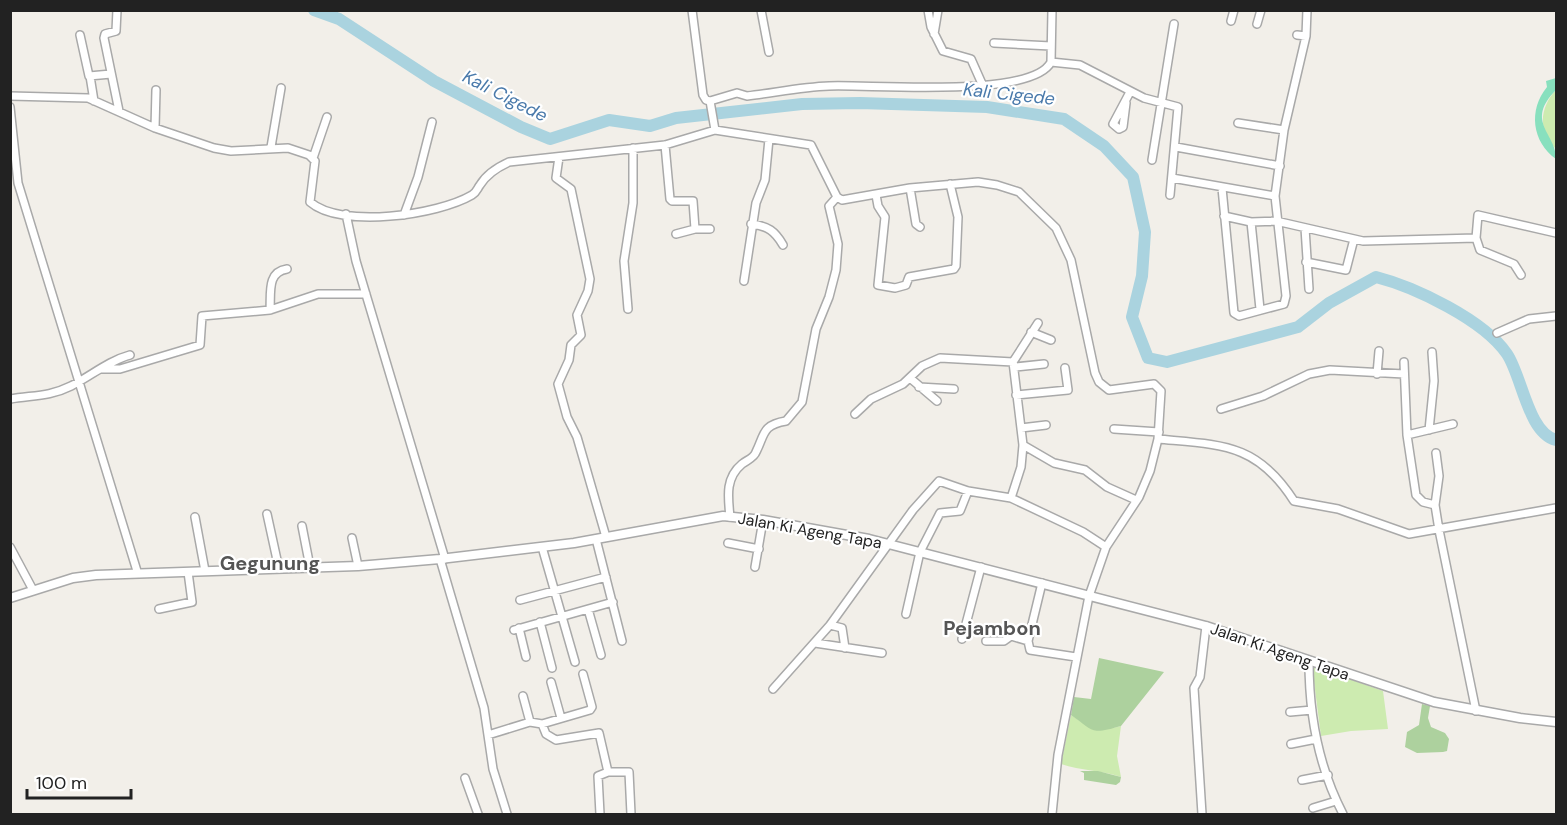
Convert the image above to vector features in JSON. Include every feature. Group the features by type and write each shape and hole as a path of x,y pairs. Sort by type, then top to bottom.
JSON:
{"street":[{"path":"117,10 116,31 105,34 104,38 119,111"},
{"path":"692,10 703,95 711,104 715,128"},
{"path":"761,10 769,52"},
{"path":"928,10 934,36 946,54 971,60 983,86"},
{"path":"934,36 938,10"},
{"path":"711,104 737,93 747,96 828,86 983,86 1033,77 1047,70 1051,62 1052,10"},
{"path":"1231,21 1234,10"},
{"path":"1257,24 1261,10"},
{"path":"1222,188 1234,313 1239,316 1286,302 1275,196 1284,130 1306,36 1308,10"},
{"path":"1152,160 1174,24"},
{"path":"80,35 94,101"},
{"path":"1297,35 1306,36"},
{"path":"994,44 1051,46"},
{"path":"1051,62 1080,65 1130,92 1176,105 1179,109 1170,195"},
{"path":"90,76 111,74"},
{"path":"271,147 280,88"},
{"path":"155,128 156,90"},
{"path":"1126,103 1130,92"},
{"path":"10,96 82,97 155,128 223,150 288,148 313,158"},
{"path":"10,107 16,176 77,382 137,571"},
{"path":"327,117 313,158 316,169 310,202 346,214 404,215 436,210 475,194 488,175 509,162 664,145 715,128 811,146 837,197 842,200 910,188 950,184 997,184 1018,192 1056,228 1071,260 1095,373 1099,382 1109,390 1154,384 1159,386 1161,391 1158,436 1148,479 1106,547 1089,596 1058,755 1052,814"},
{"path":"404,215 418,177 432,122"},
{"path":"1238,123 1284,130"},
{"path":"744,281 751,224 765,180 769,139"},
{"path":"664,145 670,199 672,201 693,201 695,229"},
{"path":"1176,147 1280,166"},
{"path":"628,309 624,261 633,203 633,148"},
{"path":"559,158 556,178 571,189 590,279 588,291 577,315 581,335 571,345 569,360 558,384 567,417 577,437 606,537"},
{"path":"1172,178 1275,196"},
{"path":"876,195 878,206 885,217 878,285 899,288 906,285 909,277 954,269 956,266 958,217 950,184"},
{"path":"910,188 916,224 920,227"},
{"path":"730,517 728,486 733,474 756,454 766,430 773,423 786,421 802,402 816,329 830,297 836,270 838,244 829,206 837,197"},
{"path":"346,214 366,294 484,708 493,770 507,814"},
{"path":"1521,275 1514,264 1482,253 1476,238 1480,214 1557,233"},
{"path":"1224,216 1251,222 1276,221 1354,239 1476,238"},
{"path":"1251,222 1260,309"},
{"path":"751,224 764,225 776,232 783,245"},
{"path":"1305,228 1309,289"},
{"path":"676,234 695,229 710,229"},
{"path":"1306,262 1346,270 1354,239"},
{"path":"270,310 272,277 278,271 287,270"},
{"path":"102,369 120,369 200,345 202,316 270,310 318,294 366,294"},
{"path":"1497,333 1529,319 1557,316"},
{"path":"1011,498 1021,467 1023,446 1014,365 1038,323"},
{"path":"1031,332 1051,340"},
{"path":"1377,374 1379,351"},
{"path":"1429,430 1434,381 1432,352"},
{"path":"10,399 40,397 77,382 102,369 113,360 130,355"},
{"path":"855,414 871,399 897,388 922,366 943,357 1014,365 1044,364"},
{"path":"1404,362 1407,435 1416,495 1423,502 1435,505"},
{"path":"1016,395 1068,390 1065,368"},
{"path":"1221,409 1263,396 1309,374 1330,370 1404,374"},
{"path":"910,378 937,401"},
{"path":"919,387 954,388"},
{"path":"1407,435 1453,424"},
{"path":"1021,428 1046,425"},
{"path":"1114,429 1242,450 1260,461 1277,476 1299,503 1338,509 1409,534 1557,508"},
{"path":"1023,446 1054,463 1085,470 1107,487 1136,500"},
{"path":"1436,453 1439,476 1435,505 1476,711"},
{"path":"773,689 816,643 939,481 968,491 1011,498 1083,532 1106,547"},
{"path":"906,614 920,552 940,513 960,511 968,491"},
{"path":"267,514 279,569"},
{"path":"195,517 205,571"},
{"name":"Jalan Ki Ageng Tapa","path":"10,598 73,578 137,571 188,572 358,566 442,559 542,548 701,519 730,517 763,520 889,544 1206,626 1406,695 1476,711 1557,722"},
{"path":"755,567 763,520"},
{"path":"302,526 310,567"},
{"path":"352,538 358,566"},
{"path":"596,539 622,641"},
{"path":"728,543 759,549"},
{"path":"10,547 33,590"},
{"path":"542,548 552,591 562,616 575,662"},
{"path":"962,639 981,567"},
{"path":"159,609 192,602 188,572"},
{"path":"520,600 606,577"},
{"path":"1042,583 1028,641 1030,650 1076,657"},
{"path":"526,657 516,629 613,603"},
{"path":"588,609 601,655"},
{"path":"540,622 552,668"},
{"path":"830,625 842,628 845,648"},
{"path":"1202,814 1194,688 1200,677 1206,626"},
{"path":"986,641 1004,641 1011,636 1028,641"},
{"path":"816,643 882,653"},
{"path":"1309,662 1316,739 1336,801 1343,814"},
{"path":"488,735 530,722 542,724 592,709 583,674"},
{"path":"551,682 561,718"},
{"path":"523,696 530,722"},
{"path":"1290,712 1312,710"},
{"path":"542,724 546,734 556,740 598,733 608,772"},
{"path":"1291,744 1316,739"},
{"path":"600,814 598,776 608,772 629,772 631,814"},
{"path":"1302,780 1328,775"},
{"path":"465,778 478,814"},
{"path":"1313,808 1336,801"}],"green space":[{"path":"1556,78 1556,90 1547,101 1542,119 1555,150 1556,159 1542,144 1535,125 1535,115 1541,96 1547,87 1546,81"},
{"path":"1556,90 1556,149 1546,135 1543,120 1546,104"},
{"path":"1099,658 1164,672 1121,726 1098,731 1089,728 1071,715 1074,697 1091,699"},
{"path":"1312,666 1383,691 1388,729 1351,731 1321,736"},
{"path":"1422,704 1430,706 1428,718 1431,727 1445,733 1449,739 1447,751 1417,753 1405,747 1407,732 1419,725"},
{"path":"1071,715 1094,727 1121,726 1117,756 1121,777 1061,764"},
{"path":"1080,771 1098,771 1121,777 1120,782 1116,785 1084,780 1084,773"}],"waterway":[{"name":"Kali Cigede","path":"314,10 339,19 434,81 521,127 550,139 609,120 650,126 676,118 802,104 860,103 987,107 1064,119 1104,146 1133,177 1145,232 1142,276 1132,317 1148,358 1167,362 1298,327 1329,303 1376,277 1410,288 1448,306 1496,341 1512,364 1532,416 1546,435 1556,440"}],"district":[{"name":"Gegunung","path":"270,563"},
{"name":"Pejambon","path":"992,628"}]}
